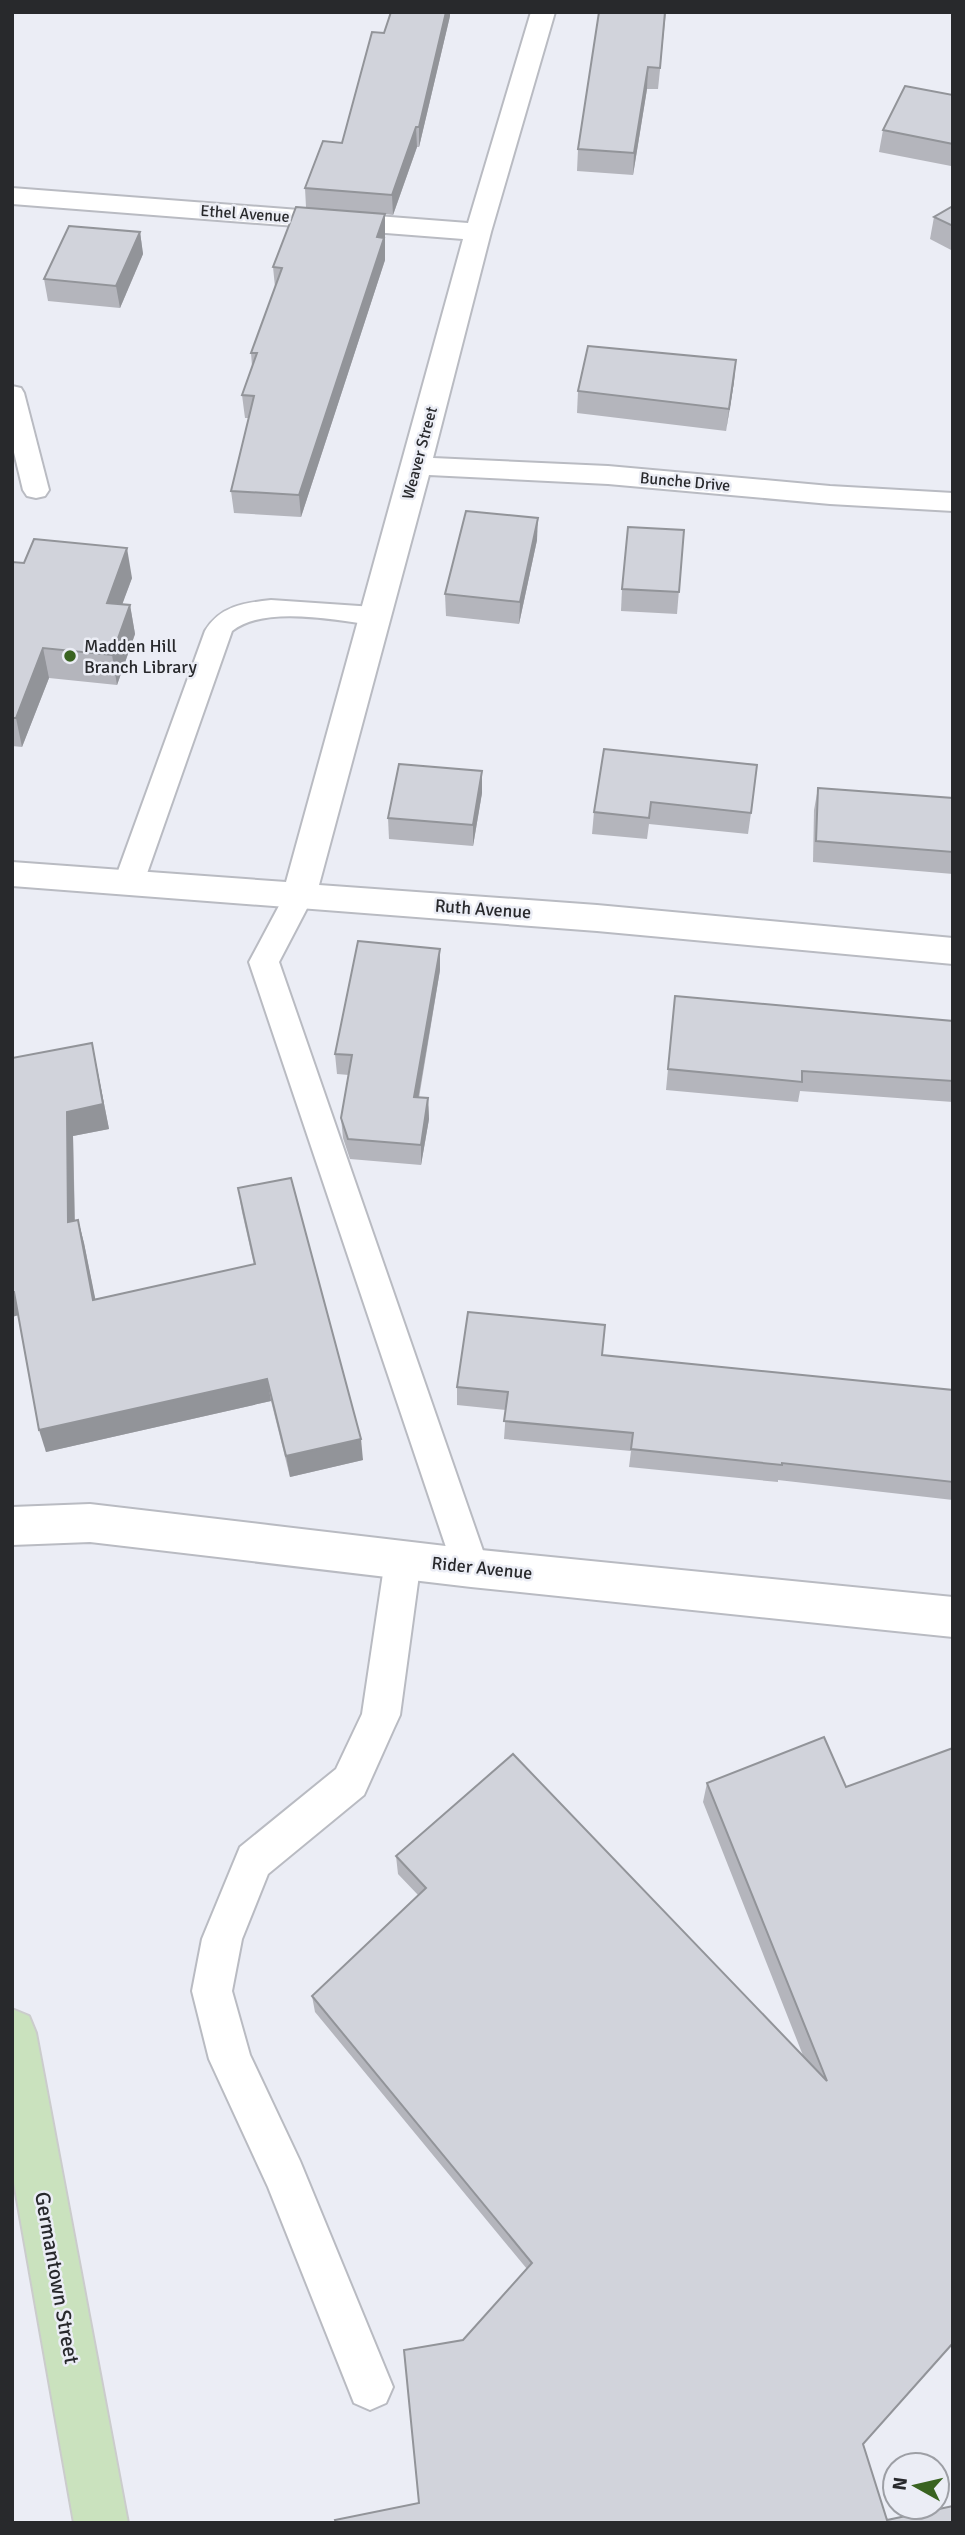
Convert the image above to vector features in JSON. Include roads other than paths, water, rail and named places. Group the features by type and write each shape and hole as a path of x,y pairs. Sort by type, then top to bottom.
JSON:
{"main road":[{"name":"Germantown Street","path":"12,2033 101,2523"}],"street":[{"name":"Weaver Street","path":"299,895 417,466 478,232 543,12"},
{"name":"Ethel Avenue","path":"12,196 478,232"},
{"name":"Bunche Drive","path":"417,466 608,475 830,495 953,502"},
{"name":"Ruth Avenue","path":"12,874 597,918 953,951"},
{"name":"Rider Avenue","path":"12,1526 90,1523 471,1568 953,1617"}],"lane":[{"path":"12,393 37,490"},
{"path":"129,882 210,650 223,623 240,613 268,608 374,616"},
{"path":"299,895 264,962 471,1568"},
{"path":"370,2387 285,2176 230,2059 212,1991 222,1939 254,1861 350,1782 381,1715 403,1560"}],"place":[{"name":"Madden Hill Branch Library","path":"70,656"}]}
